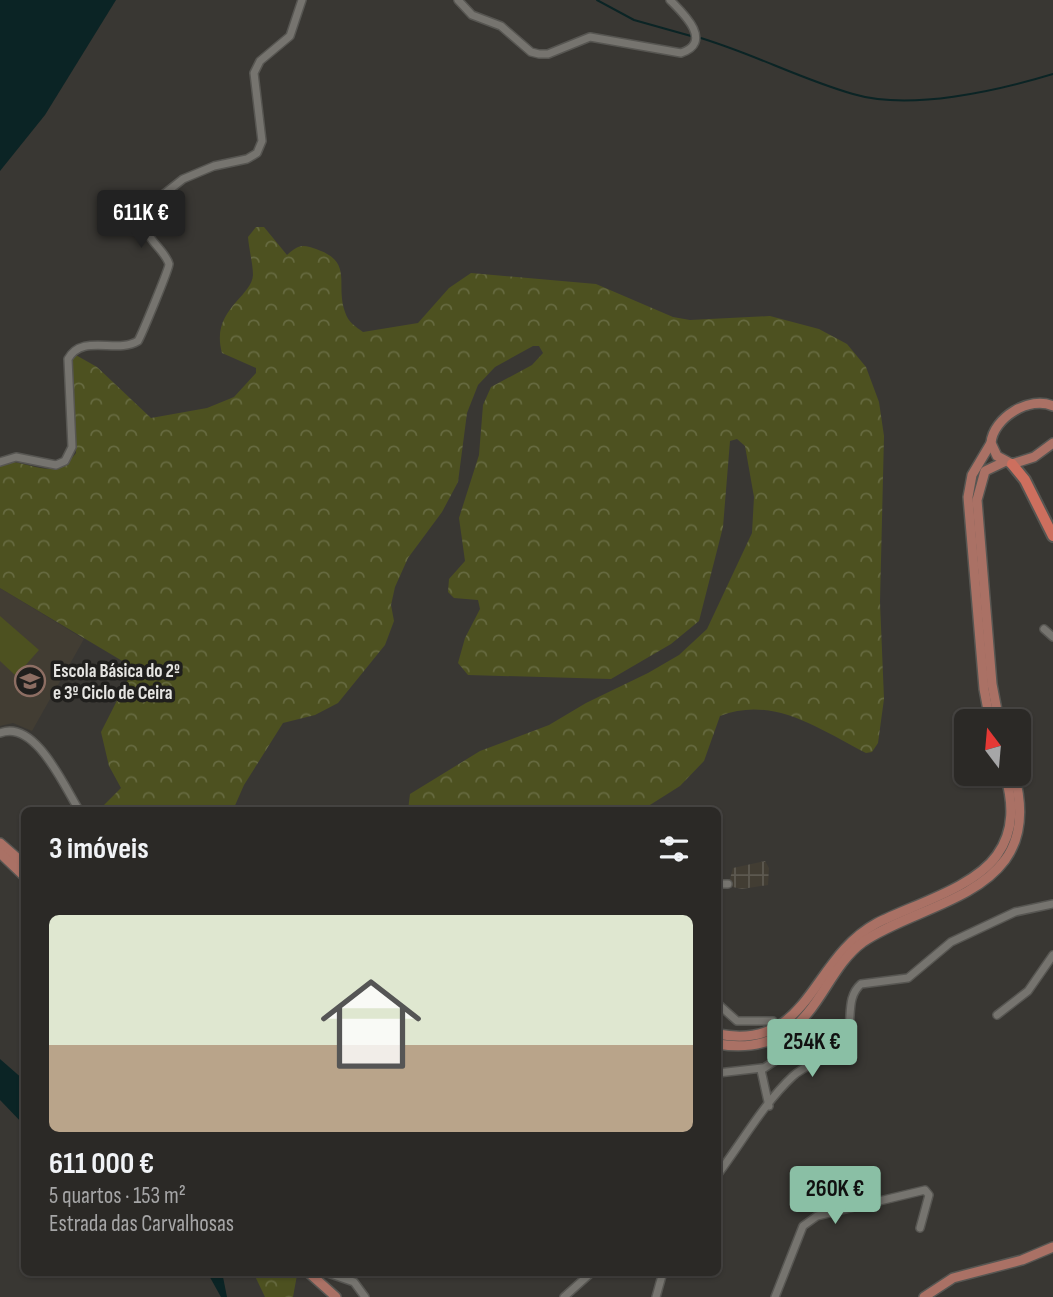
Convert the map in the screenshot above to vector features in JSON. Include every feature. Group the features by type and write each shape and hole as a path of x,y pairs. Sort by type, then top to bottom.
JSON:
{"highway":[{"path":"1008,463 1025,480 1053,536"}],"main road":[{"path":"988,709 968,497 972,475 1000,423 1025,407 1052,405"},
{"path":"991,443 994,453 1008,463"},
{"path":"997,709 992,684 977,500 985,471 1008,463 1025,461 1052,444"},
{"path":"721,1034 751,1037 779,1027 799,1010 828,965 853,939 878,923 968,880 985,869 1002,848 1010,826 1011,803 1007,786"},
{"path":"721,1044 756,1045 789,1032 804,1018 854,949 883,930 989,877 1007,857 1018,830 1020,803 1016,786"},
{"path":"0,843 21,861"},
{"path":"0,853 21,873"},
{"path":"924,1297 953,1278 1022,1260 1053,1247"},
{"path":"312,1276 336,1297"}],"street":[{"path":"0,462 16,457 56,465 69,454 72,447 68,359 71,353 86,345 123,347 138,341 154,298 169,270 167,258 147,232 149,218 164,194 183,178 214,166 247,159 257,153 262,141 254,73 260,61 290,36 302,0"},
{"path":"458,0 472,15 501,26 531,52 540,54 548,54 590,37 624,41 670,54 687,51 696,33 690,20 670,0"},
{"path":"1044,629 1053,637"},
{"path":"0,733 14,730 32,738 77,807"},
{"path":"721,884 728,884"},
{"path":"721,1170 793,1075 828,1056 844,1042 850,1028 851,998 857,988 873,980 892,981 913,975 947,944 1016,912 1053,904"},
{"path":"997,1015 1028,991 1053,955"},
{"path":"721,1007 737,1021 773,1021"},
{"path":"721,1073 762,1068 787,1053 787,1042"},
{"path":"762,1068 761,1079 769,1105"},
{"path":"775,1297 803,1226 817,1216 925,1190 929,1195 920,1228"},
{"path":"337,1276 354,1282 365,1297"},
{"path":"564,1297 588,1276"},
{"path":"656,1297 662,1276"}],"shaded area":[{"name":"Escola Básica do 2º e 3º Ciclo de Ceira","path":"0,588 84,639 32,731 13,723 0,726"},
{"path":"765,861 769,868 768,885 742,889 728,886 733,868"}],"green space":[{"path":"256,227 264,227 287,255 300,246 328,254 339,267 346,316 363,332 418,323 449,288 471,273 596,284 673,317 690,320 770,316 819,329 847,344 866,367 879,402 884,436 880,602 884,699 878,743 872,752 866,753 813,725 777,712 740,711 720,716 704,761 680,786 647,807 408,807 410,794 480,751 549,725 679,655 707,629 752,533 754,497 745,446 737,439 730,441 723,527 699,621 671,644 611,679 468,675 458,663 465,638 480,609 478,600 454,598 448,592 449,579 465,561 459,518 479,455 483,405 491,387 532,365 543,353 539,346 533,346 495,367 478,385 467,413 458,482 442,512 408,558 395,587 391,605 394,621 385,645 338,703 315,715 283,723 244,785 234,807 102,807 121,788 109,766 101,732 131,673 124,662 0,588 0,466 7,461 53,469 68,462 76,453 70,367 74,354 97,367 151,418 207,408 234,397 256,373 256,368 222,353 220,338 226,315 251,283 253,271 248,237"},
{"path":"0,616 39,650 16,676 0,661"},
{"path":"255,1276 297,1276 293,1297 265,1297"}],"water":[{"path":"0,0 116,0 45,115 0,171"},
{"path":"0,1059 21,1077 21,1122 0,1100"},
{"path":"209,1276 223,1276 227,1297 221,1297"}],"waterway":[{"path":"597,0 634,20 691,36"},
{"path":"697,37 833,88 876,99 927,100 953,97 1006,87 1053,74"}],"place":[{"name":"Escola Básica do 2º e 3º Ciclo de Ceira","path":"30,681"}]}
